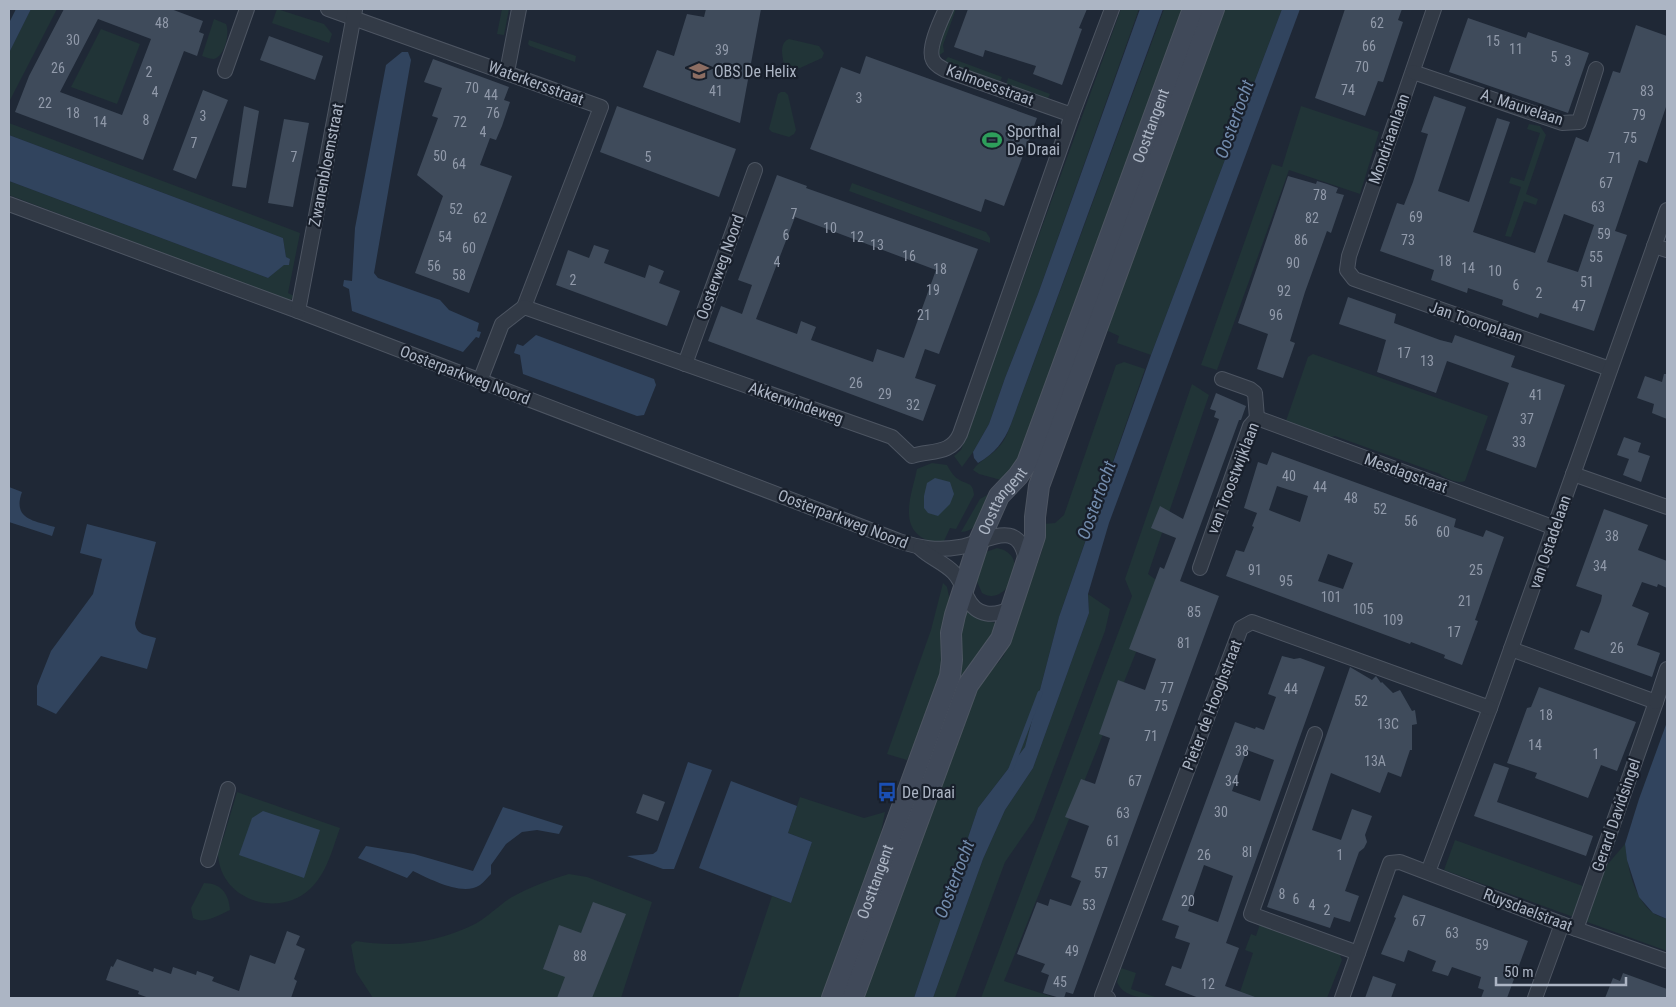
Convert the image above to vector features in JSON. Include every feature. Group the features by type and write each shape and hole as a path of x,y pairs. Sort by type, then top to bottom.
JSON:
{"main road":[{"name":"Oosttangent","path":"832,998 950,676 952,660 951,633 954,615 979,541 999,496 1018,476 1027,463 1193,9"},
{"name":"Oosttangent","path":"853,998 968,685 1002,639 1035,536 1035,517 1040,486 1214,9"}],"street":[{"path":"225,71 247,9"},
{"name":"Waterkersstraat","path":"328,9 355,13 601,107 524,307"},
{"path":"507,72 519,9"},
{"name":"Kalmoesstraat","path":"946,9 931,50 932,58 936,64 945,70 1072,114"},
{"path":"1072,114 1112,9"},
{"name":"Mondriaanlaan","path":"1347,270 1348,256 1434,9"},
{"name":"Zwanenbloemstraat","path":"298,311 355,13"},
{"name":"A. Mauvelaan","path":"1413,72 1562,122 1578,122 1596,69"},
{"name":"Akkerwindeweg","path":"524,307 892,437 912,456 923,452 935,453 944,450 954,443 960,434 1072,114"},
{"name":"Oosterweg Noord","path":"685,364 755,170"},
{"name":"Oosterparkweg Noord","path":"9,204 298,311 920,548 942,549 960,547 1000,535 1015,538 1024,548 1026,565"},
{"name":"van Ostadelaan","path":"1428,872 1490,708 1610,369 1661,248 1667,210"},
{"name":"Jan Tooroplaan","path":"1347,270 1354,279 1610,369"},
{"path":"480,381 502,324 524,307"},
{"name":"van Troostwijklaan","path":"1200,568 1250,426 1257,418 1255,393 1250,389 1222,380"},
{"name":"Mesdagstraat","path":"1257,418 1555,528"},
{"path":"1573,474 1667,507"},
{"name":"Oosterparkweg Noord","path":"920,548 927,556 956,574 970,604 978,612 992,615 1012,608"},
{"name":"Pieter de Hooghstraat","path":"1108,998 1102,996 1241,628 1252,622 1490,708"},
{"path":"1511,649 1656,702"},
{"name":"Gerard Davidsingel","path":"1576,929 1667,670"},
{"path":"1315,734 1251,914 1358,953 1342,998"},
{"path":"208,860 228,789"},
{"name":"Ruysdaelstraat","path":"1358,953 1390,864 1400,862 1562,924 1667,961"},
{"path":"1535,998 1562,924"}],"green space":[{"path":"31,9 57,9 9,102 9,53"},
{"path":"277,9 324,24 332,34 329,43 272,23"},
{"path":"502,9 509,9 504,35 497,34"},
{"path":"949,9 956,9 943,45 944,52 938,56 936,50"},
{"path":"1121,9 1139,9 1038,294 989,424 962,467 954,456 961,450"},
{"path":"1164,9 1185,9 1020,459 1001,480 979,474 973,470 994,452 1009,431"},
{"path":"1222,9 1282,9 1151,355 1117,343 1119,336 1108,331 1116,298"},
{"path":"214,19 226,24 227,33 224,49 214,59 202,56"},
{"path":"101,29 140,44 117,104 71,87"},
{"path":"789,39 819,46 824,53 822,58 789,73 785,71 782,48 785,41"},
{"path":"529,40 576,56 575,62 530,46 528,44"},
{"path":"948,57 1002,77 1000,82 944,62"},
{"path":"1008,78 1050,94 1047,100 1006,85"},
{"path":"785,92 788,95 796,130 789,137 772,132 769,129 778,94"},
{"path":"1301,106 1379,132 1360,194 1289,170 1217,370 1201,365 1272,164 1282,167"},
{"path":"9,123 300,233 288,293 294,296 290,301 9,195 9,181 268,278 284,264 289,265 290,259 286,257 283,238 9,135"},
{"path":"1529,124 1540,126 1546,135 1526,194 1538,199 1536,205 1524,201 1511,237 1505,236 1521,187 1509,183 1511,177 1524,181 1540,133 1527,129"},
{"path":"852,183 986,232 990,238 990,243 849,191"},
{"path":"1313,354 1488,416 1465,481 1453,481 1440,474 1335,436 1331,437 1286,421 1308,357"},
{"path":"1124,362 1145,369 1059,617 1025,747 978,808 914,998 859,998 972,696 988,672 1004,655 1042,551 1044,540 1043,524 1055,523 1064,515 1116,365"},
{"path":"1192,384 1209,395 1148,574 1163,585 1004,981 1056,998 981,998 1132,596 1125,579"},
{"path":"932,463 947,465 956,478 971,485 974,495 956,529 950,528 944,541 938,542 924,539 914,531 909,514 909,505 917,469"},
{"path":"994,491 978,523 968,531 961,532 980,499"},
{"path":"997,548 1008,553 1014,560 1015,570 1007,588 1000,594 991,596 982,593 975,577 986,552"},
{"path":"943,583 947,587 950,601 941,687 907,760 887,754 931,630"},
{"path":"1088,594 1110,609 1105,631 1034,820 1005,862 955,998 933,998 983,859 1005,810 1033,768 1089,613"},
{"path":"966,610 984,621 997,623 998,626 954,704 957,633"},
{"path":"237,792 340,828 321,876 310,889 297,898 282,903 267,903 253,900 240,893 229,883 221,870 218,852"},
{"path":"800,797 864,818 885,812 877,853 823,998 738,998 772,896 791,903 812,842 788,833"},
{"path":"1455,840 1591,889 1595,879 1625,844 1630,872 1641,899 1653,913 1667,919 1667,951 1444,870"},
{"path":"569,874 587,877 652,902 621,998 373,998 356,972 351,945 356,941 402,944 446,936 475,924 519,893"},
{"path":"204,883 219,887 226,894 230,910 207,920 197,920 193,918 191,908"},
{"path":"1260,924 1339,952 1342,960 1327,998 1238,998 1253,953 1245,950 1251,934 1256,936"},
{"path":"1121,968 1136,973 1131,989 1158,998 1135,996 1124,991 1117,982"}],"water":[{"path":"16,9 31,9 9,53 9,23"},
{"path":"1140,9 1163,9 1011,424 998,446 978,463 974,458 973,452 989,424 1038,294"},
{"path":"1282,9 1300,9 1109,523 1088,594 1089,613 1033,768 1005,810 983,859 933,998 914,998 978,808 1025,747 1059,617 1151,355"},
{"path":"402,52 408,52 411,60 374,273 378,278 440,300 449,310 479,323 477,331 481,332 479,338 476,337 463,352 352,311 349,289 343,286 344,280 352,281 355,228 386,65"},
{"path":"9,135 283,238 286,257 290,259 289,265 284,265 268,278 9,181"},
{"path":"536,335 654,379 656,385 644,415 637,416 523,374 520,355 514,353 517,344 523,346"},
{"path":"935,478 950,482 954,494 950,504 938,516 928,513 924,508 927,483"},
{"path":"9,487 22,492 20,508 27,517 55,527 52,536 9,522"},
{"path":"87,524 156,542 135,623 139,632 156,638 147,669 101,656 56,714 37,705 37,686 51,651 93,594 102,559 80,553"},
{"path":"1667,722 1667,919 1653,913 1639,897 1627,860 1625,844"},
{"path":"688,762 712,770 674,869 663,869 627,856 653,854 657,851"},
{"path":"731,781 797,806 788,833 812,842 791,903 699,868"},
{"path":"503,807 563,826 559,834 537,830 522,832 506,844 491,865 491,874 480,885 473,888 465,889 446,886 413,871 407,878 358,858 366,846 414,854 473,871"},
{"path":"263,811 320,830 304,878 239,855 252,818"}],"building":[{"path":"64,9 171,9 203,21 199,32 204,34 197,56 184,51 143,160 15,112 29,76","holes":["98,19 151,39 122,115 60,92"]},
{"name":"OBS De Helix","path":"706,9 761,9 740,123 643,87 657,50 674,56 687,14 704,17"},
{"path":"968,9 1087,9 1079,28 1082,29 1062,85 1033,74 1036,66 985,50 983,57 954,47"},
{"path":"1345,9 1402,9 1398,20 1403,22 1383,82 1378,81 1365,116 1315,98"},
{"path":"1468,18 1526,38 1528,32 1589,53 1568,113 1449,72"},
{"path":"1636,25 1667,36 1667,104 1647,163 1639,160 1615,231 1627,235 1594,331 1540,313 1538,318 1502,305 1503,300 1468,288 1467,293 1431,280 1434,270 1380,251 1397,203 1404,205 1413,182 1428,134 1421,132 1434,96 1466,107 1438,191 1469,202 1497,118 1510,122 1473,232 1535,253 1576,137 1588,142 1613,71 1620,73","holes":["1564,214 1594,225 1578,272 1547,262"]},
{"path":"269,36 323,56 315,80 260,60"},
{"path":"866,56 1037,118 1004,206 985,199 981,212 810,149 841,67 860,74"},
{"path":"433,59 509,87 504,100 510,102 502,126 496,140 490,138 480,165 512,176 469,293 415,273 443,196 417,175 438,118 432,116 442,88 424,82"},
{"path":"203,90 228,100 196,179 173,170"},
{"path":"244,106 259,111 246,188 232,186"},
{"path":"617,106 736,149 719,197 600,152"},
{"path":"284,119 309,123 293,207 268,203"},
{"path":"777,175 807,186 806,188 978,249 939,354 925,349 915,378 936,385 923,421 708,341 721,306 742,314 752,285 738,280","holes":["795,217 936,270 904,358 877,349 873,362 811,340 816,327 801,321 797,334 756,319"]},
{"path":"1288,176 1316,184 1317,181 1327,184 1338,188 1336,193 1344,195 1331,233 1327,231 1305,292 1290,341 1295,343 1283,378 1257,369 1268,334 1238,323"},
{"path":"594,245 609,250 604,263 645,278 649,265 664,271 659,283 680,291 667,326 556,285 568,250 589,258"},
{"path":"1348,297 1396,314 1394,323 1440,340 1452,343 1455,335 1515,356 1511,367 1565,385 1536,468 1486,450 1509,383 1447,361 1436,393 1377,372 1386,340 1339,324"},
{"path":"1664,374 1667,374 1667,419 1652,413 1654,404 1637,398 1645,376 1662,382"},
{"path":"1216,393 1246,406 1241,420 1239,420 1180,581 1219,596 1073,994 1066,992 1064,998 1060,998 1043,993 1049,975 1041,972 1045,964 1017,954 1037,902 1048,906 1050,899 1071,906 1081,881 1071,877 1089,826 1065,817 1081,779 1095,784 1110,738 1099,734 1118,680 1145,690 1156,659 1129,649 1160,567 1164,569 1176,538 1151,528 1160,506 1183,519 1219,419 1214,417 1216,411 1210,409"},
{"path":"1624,437 1641,443 1638,452 1650,456 1641,482 1623,475 1629,459 1617,455"},
{"path":"1272,452 1456,519 1454,527 1483,537 1486,530 1504,537 1475,620 1478,621 1462,665 1444,658 1445,655 1411,642 1410,644 1226,576 1236,550 1244,552 1254,527 1252,526 1257,513 1244,508 1258,462 1267,465","holes":["1277,486 1308,496 1300,522 1269,510","1328,554 1353,563 1343,589 1318,581"]},
{"path":"1604,509 1648,525 1638,550 1667,561 1667,588 1658,584 1657,587 1642,582 1632,606 1649,613 1637,645 1660,653 1652,677 1574,649 1581,630 1589,633 1601,601 1602,595 1576,586"},
{"path":"1282,656 1294,659 1300,658 1325,667 1226,943 1239,948 1225,986 1255,997 1199,998 1165,985 1172,966 1181,969 1190,943 1175,938 1179,926 1162,920 1235,722 1264,730 1276,697 1268,694","holes":["1247,750 1274,760 1260,801 1232,791","1204,865 1233,876 1218,922 1188,911"]},
{"path":"1350,667 1372,680 1376,676 1393,693 1400,690 1412,711 1415,710 1417,724 1412,725 1412,750 1410,750 1401,777 1388,772 1380,793 1331,773 1312,830 1341,840 1352,809 1372,816 1365,835 1367,842 1359,852 1345,891 1359,896 1350,922 1334,917 1330,928 1267,907"},
{"path":"1539,687 1636,722 1617,771 1601,765 1588,798 1535,778 1537,773 1507,763 1527,708 1531,707"},
{"path":"1494,763 1509,768 1497,802 1593,836 1586,856 1474,816"},
{"path":"643,794 665,802 658,821 636,813"},
{"path":"1403,895 1528,941 1507,998 1481,998 1484,990 1478,988 1481,977 1452,967 1448,976 1432,971 1436,961 1408,950 1404,962 1381,954"},
{"path":"593,902 626,914 592,998 557,998 565,977 543,969 559,925 581,933"},
{"path":"287,931 300,936 296,945 305,949 294,979 297,981 291,998 149,998 138,994 139,991 106,980 111,966 113,967 117,959 153,972 154,968 171,974 173,967 196,975 197,971 214,977 212,981 239,991 250,955 275,964"},
{"path":"1623,973 1667,989 1667,998 1605,998 1613,978 1620,981"},
{"path":"1373,976 1396,984 1391,998 1365,998"}],"waterway":[{"name":"Oostertocht","path":"1011,769 1040,693"}],"place":[{"name":"OBS De Helix","path":"699,71"},
{"name":"Sporthal De Draai","path":"992,140"},
{"name":"De Draai","path":"887,792"}]}
